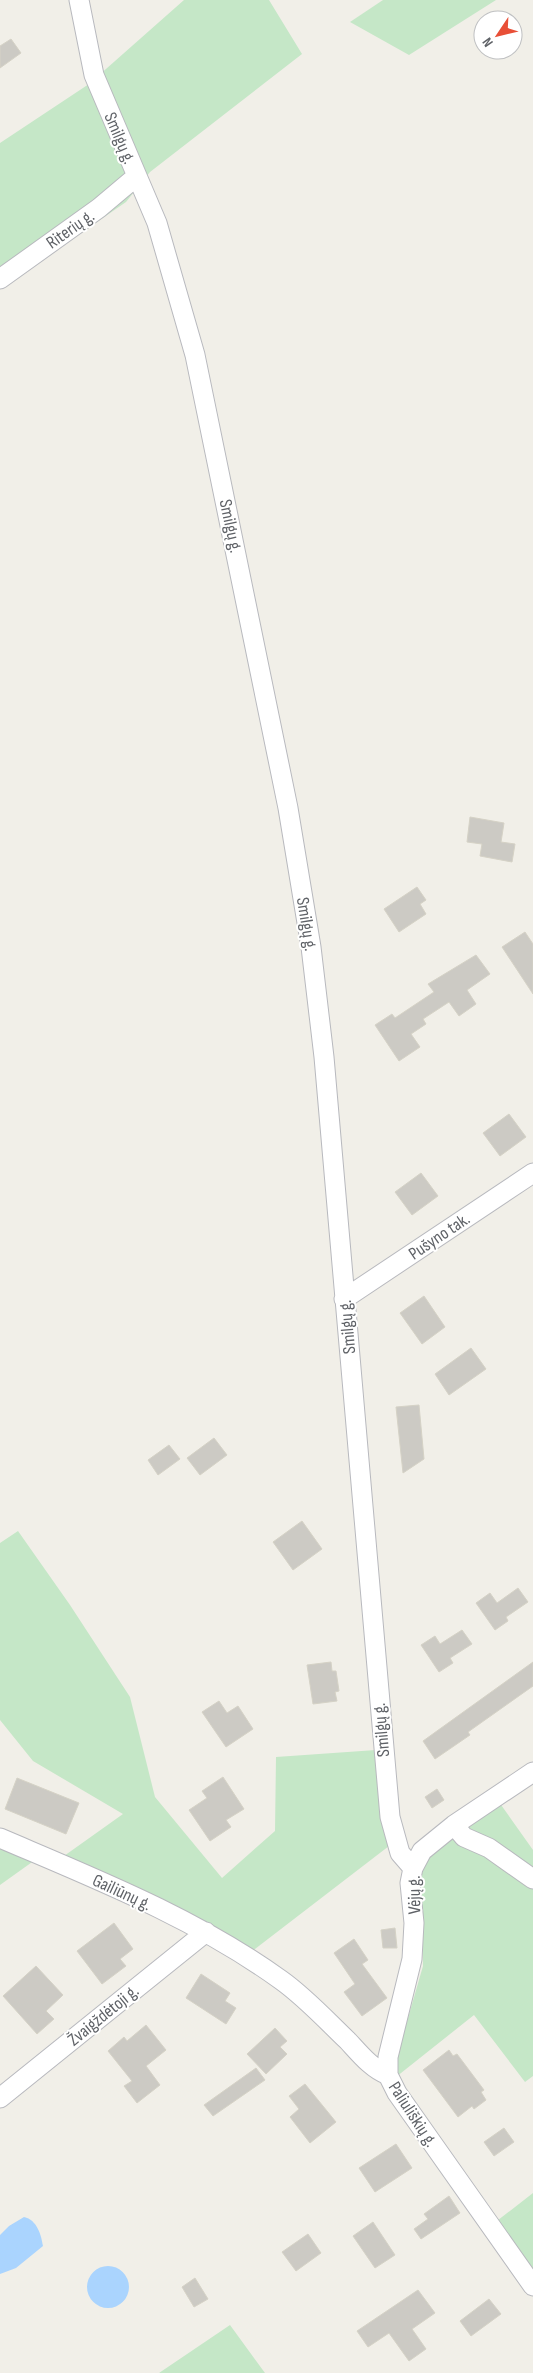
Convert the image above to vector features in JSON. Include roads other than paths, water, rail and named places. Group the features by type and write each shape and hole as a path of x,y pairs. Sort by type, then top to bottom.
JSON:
{"street":[{"name":"Smilgų g.","path":"79,0 94,75 157,223 195,355 288,808 311,947 324,1057 390,1817 400,1853 413,1868"},
{"name":"Riterių g.","path":"0,279 99,208 137,176"},
{"name":"Pušyno tak.","path":"344,1298 533,1173"},
{"name":"Vėjų g.","path":"388,2075 388,2057 392,2034 412,1959 414,1922 410,1883 413,1868 422,1851 454,1825 533,1772"},
{"path":"454,1825 464,1837 489,1848 533,1879"},
{"name":"Gailiūnų g.","path":"0,1838 127,1893 206,1932 239,1953"},
{"name":"Žvaigždėtoji g.","path":"0,2098 206,1932"},
{"name":"Paliuliškių g.","path":"239,1953 281,1980 312,2005 374,2067 388,2075 396,2093 409,2112 533,2286"}],"water":[{"path":"24,2217 35,2224 40,2232 43,2246 16,2268 0,2274 0,2235 9,2226"},
{"path":"112,2266 120,2269 126,2275 129,2287 126,2299 120,2305 104,2308 96,2305 90,2299 87,2283 90,2275 96,2269"}]}
